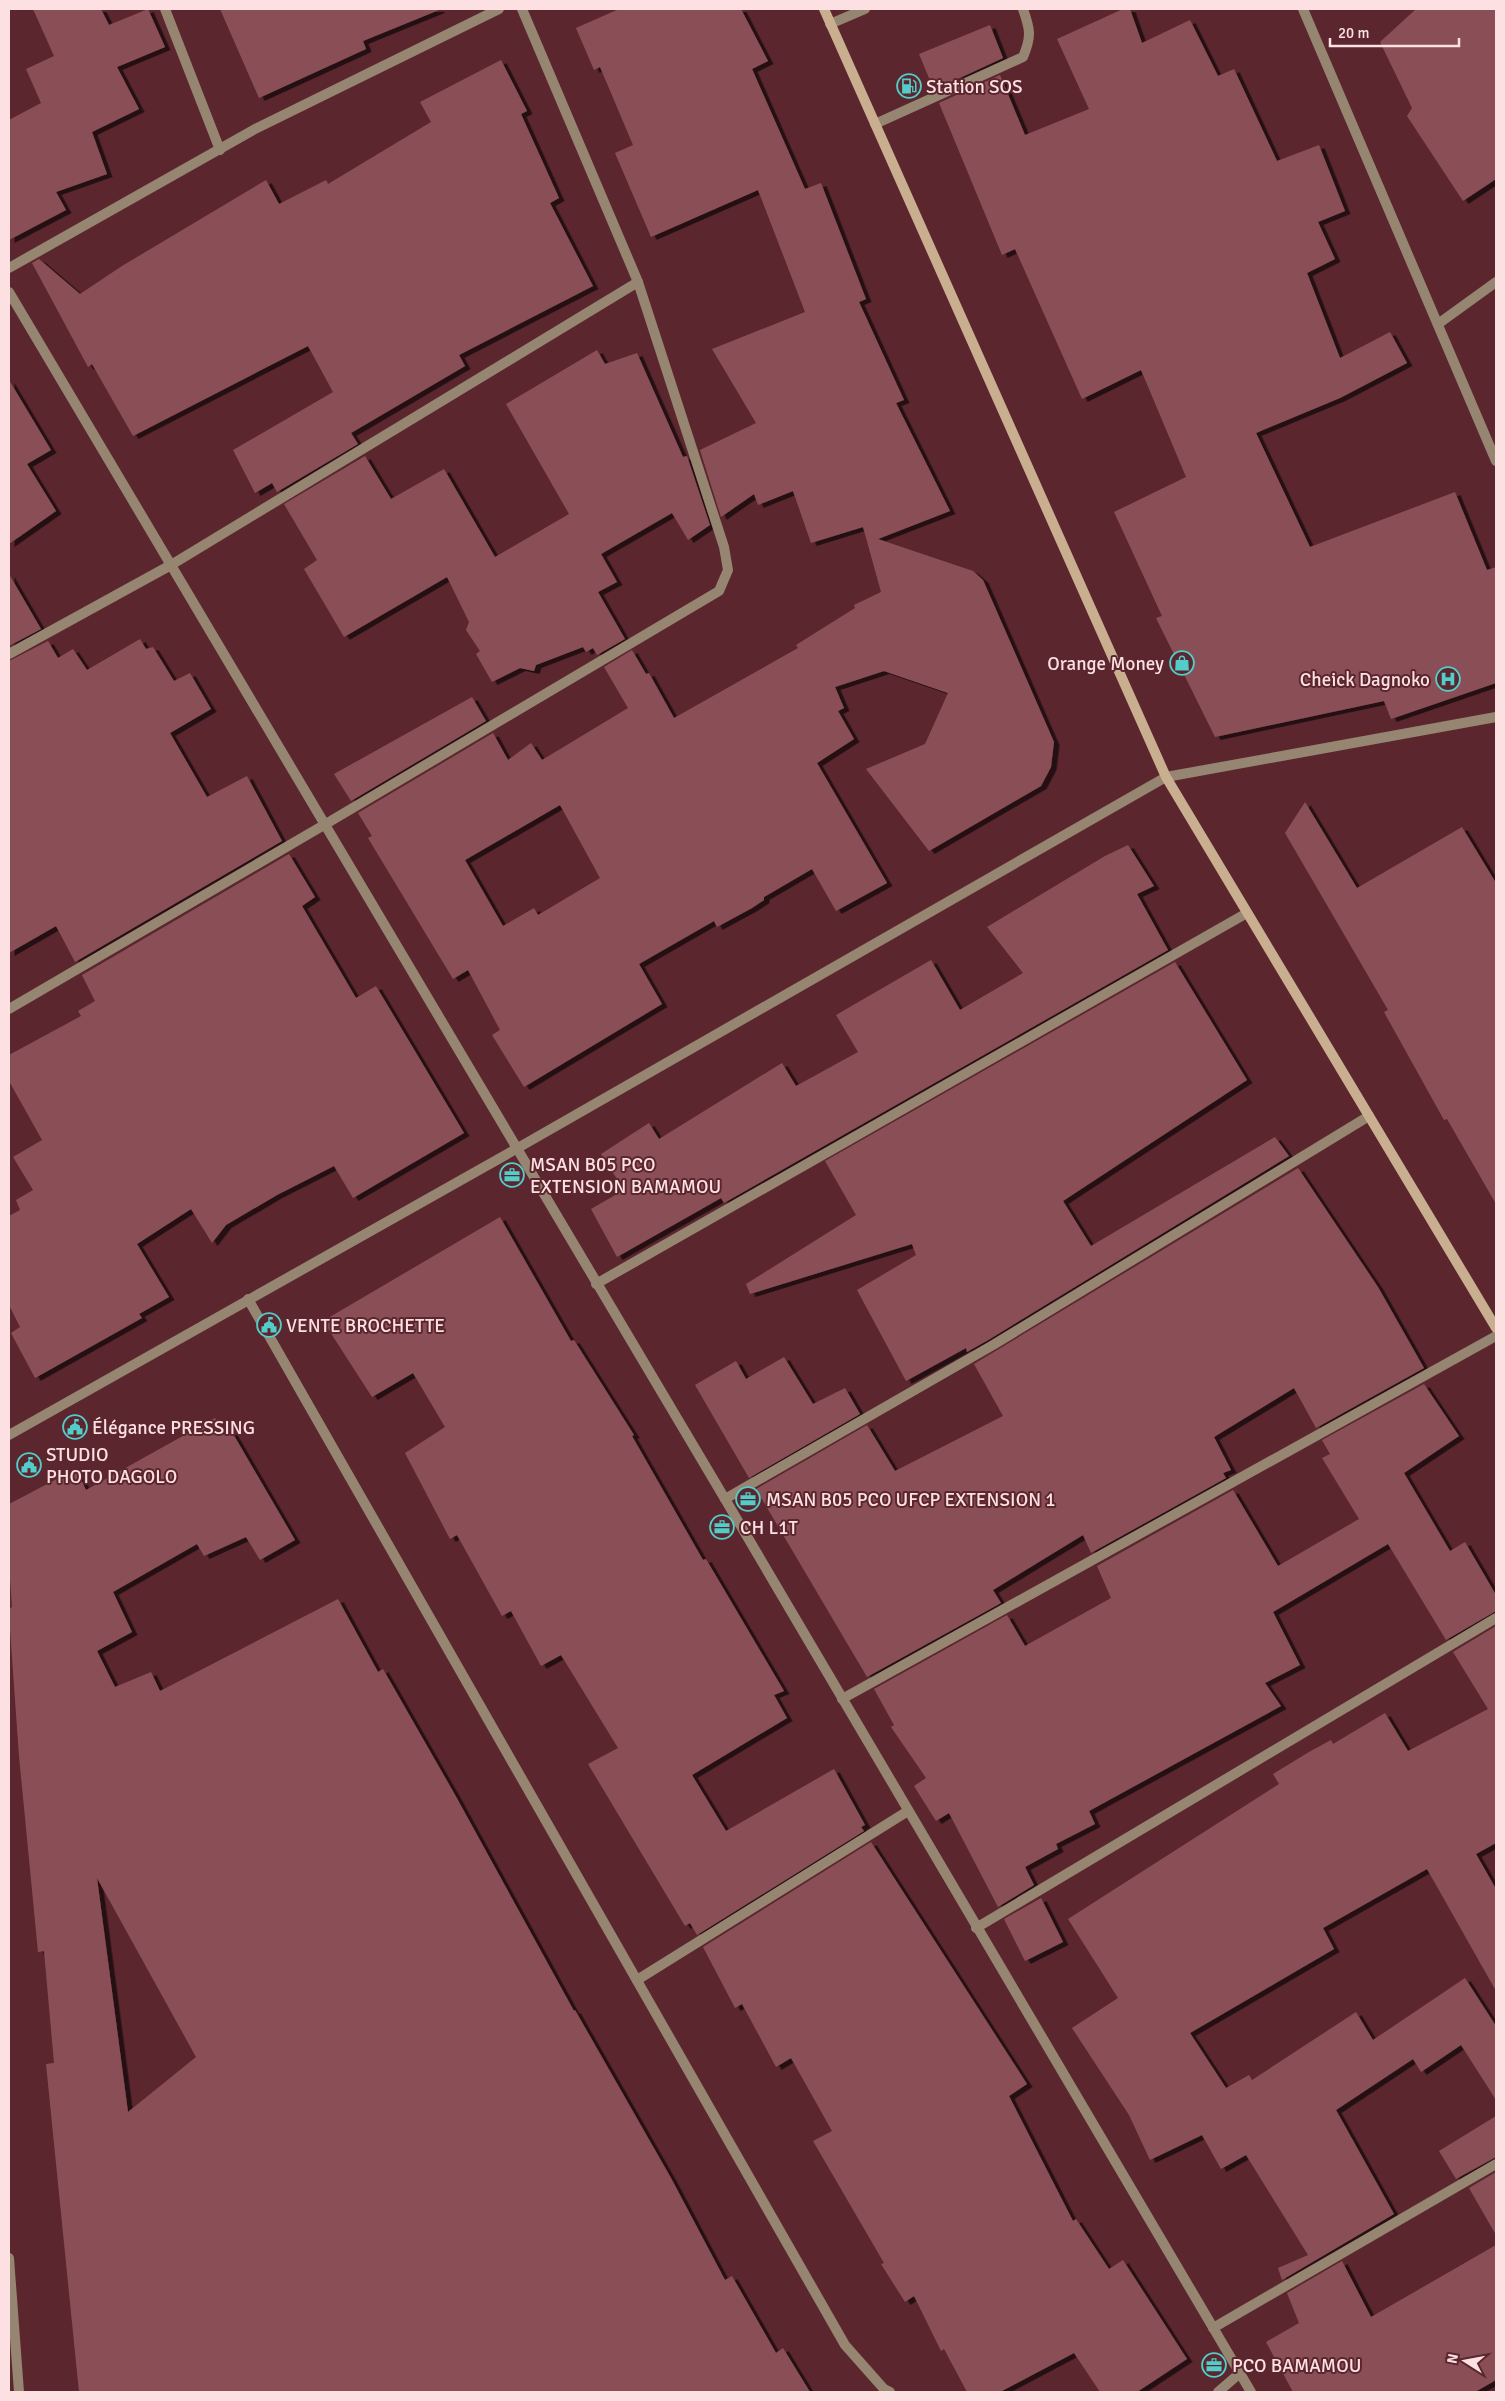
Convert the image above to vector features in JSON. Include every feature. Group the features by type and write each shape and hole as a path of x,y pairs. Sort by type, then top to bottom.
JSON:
{"main road":[{"path":"824,9 1166,777 1496,1328"}],"street":[{"path":"165,9 220,150"},
{"path":"9,268 255,129 499,9"},
{"path":"9,1009 719,591 728,570 724,547 638,282 522,9"},
{"path":"830,24 865,9"},
{"path":"875,124 1023,57 1029,42 1030,28 1023,9"},
{"path":"1303,9 1496,461"},
{"path":"9,654 171,565 638,282"},
{"path":"1438,324 1496,282"},
{"path":"9,292 725,1499 1251,2392"},
{"path":"9,1435 1166,777 1496,717"},
{"path":"596,1284 1247,912"},
{"path":"725,1499 1001,1340 1369,1116"},
{"path":"248,1299 845,2345 884,2391"},
{"path":"842,1699 1496,1336"},
{"path":"976,1928 1496,1618"},
{"path":"637,1980 908,1811"},
{"path":"1214,2328 1496,2164"},
{"path":"9,2258 18,2392"},
{"path":"1218,2392 1240,2373"}],"building":[{"path":"33,9 101,9 109,25 148,9 165,47 117,67 139,109 92,132 107,174 56,192 66,210 9,240 9,120 41,103 26,69 54,56"},
{"path":"220,9 439,10 363,41 366,49 259,98"},
{"path":"619,9 741,9 768,61 752,69 805,189 821,183 866,299 859,302 904,400 896,403 950,511 878,539 973,571 983,580 1054,742 1051,767 1041,786 929,851 866,769 925,744 948,693 884,671 835,687 844,708 838,711 854,739 817,763 887,883 836,911 812,869 764,897 764,900 752,908 717,927 714,921 639,964 662,1004 524,1087 492,1035 500,1030 468,970 453,979 368,838 372,836 358,813 493,733 508,760 531,743 542,760 628,708 604,667 632,650 646,674 649,673 674,718 798,648 796,645 855,608 854,605 881,592 863,527 811,543 793,491 758,505 754,494 721,517 700,450 756,423 712,349 805,312 758,190 651,237 615,153 633,145 600,67 594,70 576,28","holes":["560,805 600,878 538,915 534,908 503,926 465,860"]},
{"path":"1123,9 1130,9 1142,43 1190,20 1218,76 1234,69 1277,161 1319,145 1345,211 1318,222 1335,259 1307,273 1340,358 1390,332 1407,363 1340,398 1256,433 1310,547 1455,492 1487,570 1496,567 1496,683 1391,719 1384,701 1215,737 1156,618 1162,616 1114,512 1186,477 1141,370 1082,399 1015,249 1002,255 939,103 1000,75 1025,135 1089,109 1057,39"},
{"path":"1416,9 1496,9 1496,179 1463,201 1407,116 1412,108 1380,42"},
{"path":"990,25 1003,58 934,90 919,54"},
{"path":"501,60 527,111 521,114 559,198 550,203 593,286 459,355 465,366 351,433 358,444 277,492 272,483 255,493 233,450 333,392 308,346 133,436 92,364 88,367 32,263 39,259 80,294 122,266 266,180 279,204 326,180 328,184 431,122 420,102"},
{"path":"597,350 605,364 637,353 683,457 687,456 710,525 688,540 672,513 601,554 617,582 598,592 625,639 597,655 593,648 586,652 583,647 536,665 534,671 520,668 492,682 476,654 480,651 466,630 469,622 447,577 344,637 304,569 317,560 284,504 365,456 391,499 444,469 495,557 569,514 506,404"},
{"path":"9,380 51,450 27,464 56,511 9,544"},
{"path":"9,574 41,629 9,646"},
{"path":"140,639 146,649 153,647 174,681 190,673 211,709 170,733 207,797 247,776 282,841 75,962 56,926 9,953 9,661 48,641 58,658 73,649 87,670"},
{"path":"472,697 486,721 351,801 334,774"},
{"path":"1305,802 1357,888 1462,827 1496,883 1496,1204 1447,1119 1444,1120 1384,1012 1388,1010 1285,833"},
{"path":"1128,845 1154,886 1137,894 1168,950 724,1203 721,1198 617,1257 591,1209 624,1190 601,1154 649,1123 659,1139 782,1063 796,1086 858,1052 836,1015 931,960 960,1010 1023,973 987,927 1105,856"},
{"path":"289,854 315,897 302,906 356,998 376,986 464,1133 353,1198 334,1166 277,1195 226,1225 212,1243 191,1209 137,1244 169,1297 139,1314 142,1318 35,1378 11,1333 20,1327 9,1305 9,1216 20,1210 16,1200 33,1190 13,1157 42,1140 9,1081 9,1055 81,1016 78,1011 95,1001 82,975"},
{"path":"1175,962 1247,1080 1063,1201 1091,1246 1275,1137 1289,1156 990,1339 967,1352 966,1348 906,1381 857,1290 916,1255 912,1244 750,1294 746,1284 856,1215 825,1161"},
{"path":"1298,1168 1378,1287 1424,1368 1316,1428 1294,1388 1214,1437 1231,1470 1223,1473 1226,1478 1091,1553 1083,1535 993,1590 1001,1603 867,1677 756,1489 867,1425 895,1471 1003,1416 974,1364"},
{"path":"500,1217 571,1341 574,1340 634,1435 632,1436 703,1560 706,1559 784,1691 774,1695 787,1718 692,1775 726,1831 834,1769 865,1825 861,1827 864,1831 697,1935 690,1923 685,1926 588,1764 618,1748 561,1655 541,1666 511,1611 502,1616 457,1535 450,1539 405,1453 445,1427 413,1373 372,1397 323,1321"},
{"path":"784,1357 813,1404 845,1388 860,1414 749,1478 695,1385 736,1361 746,1379"},
{"path":"1424,1384 1459,1436 1404,1473 1450,1551 1465,1542 1496,1595 1496,1611 1446,1640 1388,1544 1273,1612 1300,1665 1265,1683 1281,1706 1089,1811 1095,1824 1056,1844 1058,1849 1025,1867 1034,1885 998,1907 949,1813 936,1821 914,1786 926,1778 891,1727 894,1725 874,1689 1007,1615 1025,1646 1111,1598 1097,1566 1233,1490 1278,1566 1359,1519 1322,1458 1330,1454 1322,1440"},
{"path":"215,1418 223,1433 232,1432 295,1540 260,1560 246,1537 204,1556 197,1544 113,1592 132,1632 97,1651 115,1687 151,1672 160,1691 338,1599 378,1672 383,1669 454,1793 574,2011 671,2178 725,2280 732,2276 776,2353 783,2348 810,2392 79,2392 46,2064 54,2063 44,1951 38,1952 19,1756 9,1615 9,1609 12,1607 9,1564 9,1504 76,1469 86,1490","holes":["97,1878 196,2057 128,2112"]},
{"path":"1496,1626 1496,1843 1476,1854 1496,1889 1496,1991 1427,1869 1323,1928 1334,1949 1190,2033 1226,2088 1249,2075 1252,2080 1356,2012 1373,2040 1465,1978 1496,2026 1496,2100 1461,2045 1421,2072 1413,2059 1336,2110 1394,2214 1282,2280 1278,2268 1308,2255 1246,2155 1221,2169 1202,2135 1150,2160 1129,2115 1072,2028 1118,1998 1068,1919 1279,1784 1273,1774 1331,1740 1333,1744 1385,1713 1408,1751 1488,1709 1453,1652"},
{"path":"871,1842 1027,2084 1009,2096 1073,2221 1076,2219 1109,2269 1123,2260 1187,2359 1137,2392 1100,2392 1074,2353 1000,2392 967,2392 944,2349 941,2351 914,2296 905,2302 881,2264 884,2263 813,2141 832,2131 791,2058 776,2067 742,2004 735,2008 703,1947"},
{"path":"1041,1898 1063,1942 1025,1961 1004,1919"},
{"path":"1496,2116 1496,2157 1456,2179 1439,2151"},
{"path":"1496,2172 1496,2235 1469,2188"},
{"path":"1496,2245 1496,2380 1475,2392 1293,2392 1266,2342 1299,2323 1287,2293 1342,2261 1371,2317"}],"place":[{"name":"Station SOS","path":"909,86"},
{"name":"Orange Money","path":"1182,663"},
{"name":"Cheick Dagnoko","path":"1448,679"},
{"name":"MSAN B05 PCO EXTENSION BAMAMOU","path":"512,1175"},
{"name":"VENTE BROCHETTE","path":"269,1325"},
{"name":"Élégance PRESSING","path":"75,1427"},
{"name":"STUDIO PHOTO DAGOLO","path":"29,1465"},
{"name":"MSAN B05 PCO UFCP EXTENSION 1","path":"748,1499"},
{"name":"CH L1T","path":"722,1527"},
{"name":"PCO BAMAMOU","path":"1214,2365"}]}
